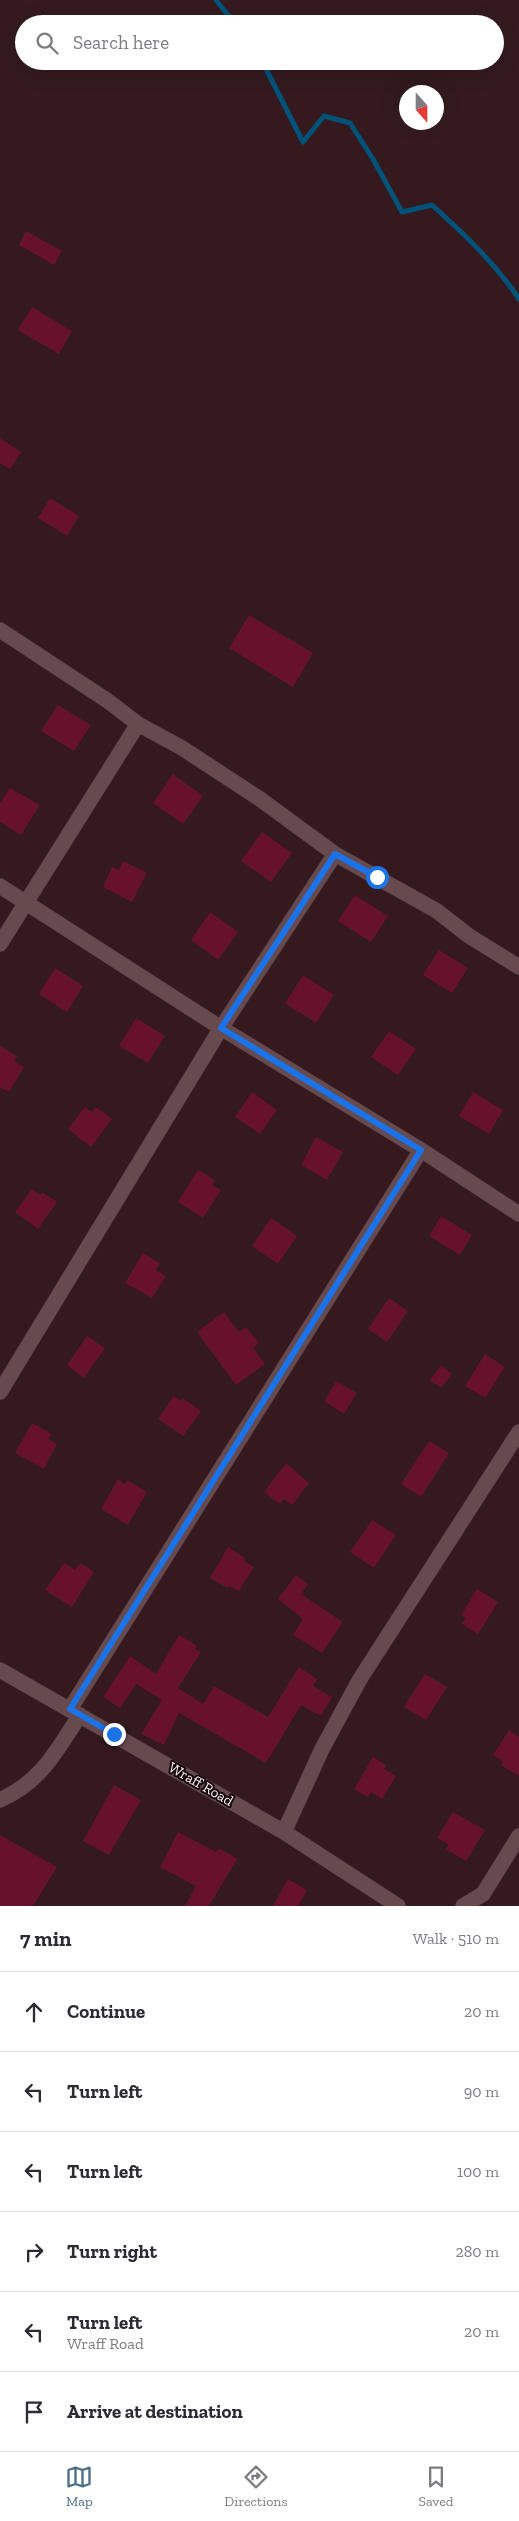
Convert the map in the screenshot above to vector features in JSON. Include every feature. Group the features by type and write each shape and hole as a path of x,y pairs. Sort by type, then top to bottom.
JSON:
{"street":[{"path":"0,630 108,701 138,724 215,769 301,827 335,854 437,911 469,936 519,967"},
{"path":"0,944 138,724"},
{"path":"0,1392 221,1028 335,854"},
{"path":"0,886 221,1028 421,1150 519,1214"},
{"path":"0,1800 23,1788 45,1769 74,1712 421,1150"},
{"path":"284,1832 322,1748 360,1678 519,1432"},
{"name":"Wraff Road","path":"0,1670 284,1832 398,1906"},
{"path":"464,1906 481,1900 519,1836"}],"building":[{"path":"26,231 62,251 54,265 19,245"},
{"path":"32,307 72,331 59,354 18,330"},
{"path":"0,438 21,452 10,469 0,463"},
{"path":"50,498 79,516 67,536 38,518"},
{"path":"249,615 313,653 293,687 229,648"},
{"path":"58,705 91,725 74,751 41,731"},
{"path":"173,774 203,796 183,824 153,803"},
{"path":"10,788 40,805 21,835 0,822 0,803"},
{"path":"262,832 292,853 271,882 241,861"},
{"path":"123,861 147,873 132,902 103,887 112,867 119,870"},
{"path":"355,895 388,916 371,942 338,921"},
{"path":"210,912 238,932 218,960 191,940"},
{"path":"439,950 468,968 452,993 423,975"},
{"path":"55,968 83,986 67,1012 39,994"},
{"path":"303,975 334,995 316,1023 285,1003"},
{"path":"136,1018 165,1036 148,1063 119,1046"},
{"path":"389,1031 416,1049 398,1075 371,1057"},
{"path":"0,1046 17,1056 14,1061 24,1067 9,1092 0,1087"},
{"path":"252,1092 277,1110 260,1134 235,1117"},
{"path":"473,1092 503,1110 489,1134 459,1116"},
{"path":"85,1107 92,1112 96,1107 112,1119 91,1147 68,1129"},
{"path":"316,1137 343,1152 327,1180 301,1165"},
{"path":"198,1170 215,1180 212,1185 221,1190 203,1218 178,1202"},
{"path":"32,1189 40,1195 42,1192 57,1202 38,1229 15,1212"},
{"path":"441,1216 472,1235 460,1255 429,1236"},
{"path":"271,1218 297,1236 278,1264 252,1246"},
{"path":"143,1253 160,1263 156,1270 166,1276 152,1298 125,1283"},
{"path":"389,1298 408,1311 387,1342 368,1329"},
{"path":"224,1312 239,1332 246,1327 259,1343 253,1348 265,1364 236,1385 197,1332"},
{"path":"87,1336 105,1348 84,1378 67,1365"},
{"path":"485,1354 505,1367 485,1398 465,1386"},
{"path":"441,1365 452,1374 441,1388 430,1380"},
{"path":"336,1381 357,1393 344,1414 324,1401"},
{"path":"174,1396 181,1401 183,1398 201,1411 183,1436 158,1419"},
{"path":"32,1423 52,1434 48,1439 57,1444 44,1469 15,1453"},
{"path":"429,1441 449,1453 421,1497 401,1484"},
{"path":"286,1463 309,1483 292,1505 284,1499 280,1504 264,1492"},
{"path":"118,1479 125,1484 127,1480 147,1492 128,1525 101,1509"},
{"path":"372,1520 396,1535 374,1568 350,1552"},
{"path":"228,1547 245,1558 244,1561 254,1567 239,1591 229,1586 228,1588 210,1578"},
{"path":"64,1563 75,1570 80,1563 94,1572 72,1607 45,1590"},
{"path":"296,1575 308,1584 301,1594 343,1622 322,1653 293,1635 303,1619 278,1599"},
{"path":"477,1589 498,1602 478,1634 462,1624 466,1618 461,1615"},
{"path":"179,1635 197,1646 195,1649 201,1652 178,1688 203,1704 214,1686 268,1717 299,1667 317,1679 313,1686 332,1697 321,1716 301,1705 266,1763 179,1713 164,1745 141,1734 162,1700 136,1684 120,1708 103,1697 130,1656 156,1674"},
{"path":"425,1674 447,1687 426,1720 404,1707"},
{"path":"509,1730 519,1737 519,1776 501,1765 503,1761 493,1755"},
{"path":"373,1757 386,1765 384,1769 396,1776 382,1799 371,1792 368,1797 354,1789"},
{"path":"114,1785 141,1800 109,1855 83,1841"},
{"path":"453,1812 485,1830 466,1861 446,1849 448,1844 437,1838"},
{"path":"178,1832 216,1852 219,1848 237,1859 209,1906 185,1906 196,1886 160,1867"},
{"path":"0,1835 57,1867 33,1906 0,1906"},
{"path":"288,1879 307,1890 298,1906 273,1906"}],"waterway":[{"path":"216,0 228,15"},
{"path":"267,70 303,142 324,116 350,123 373,159 402,212 432,205 489,261 519,299"}],"route":[{"path":"114,1734 70,1709 421,1150 221,1028 335,854 377,877"}]}
